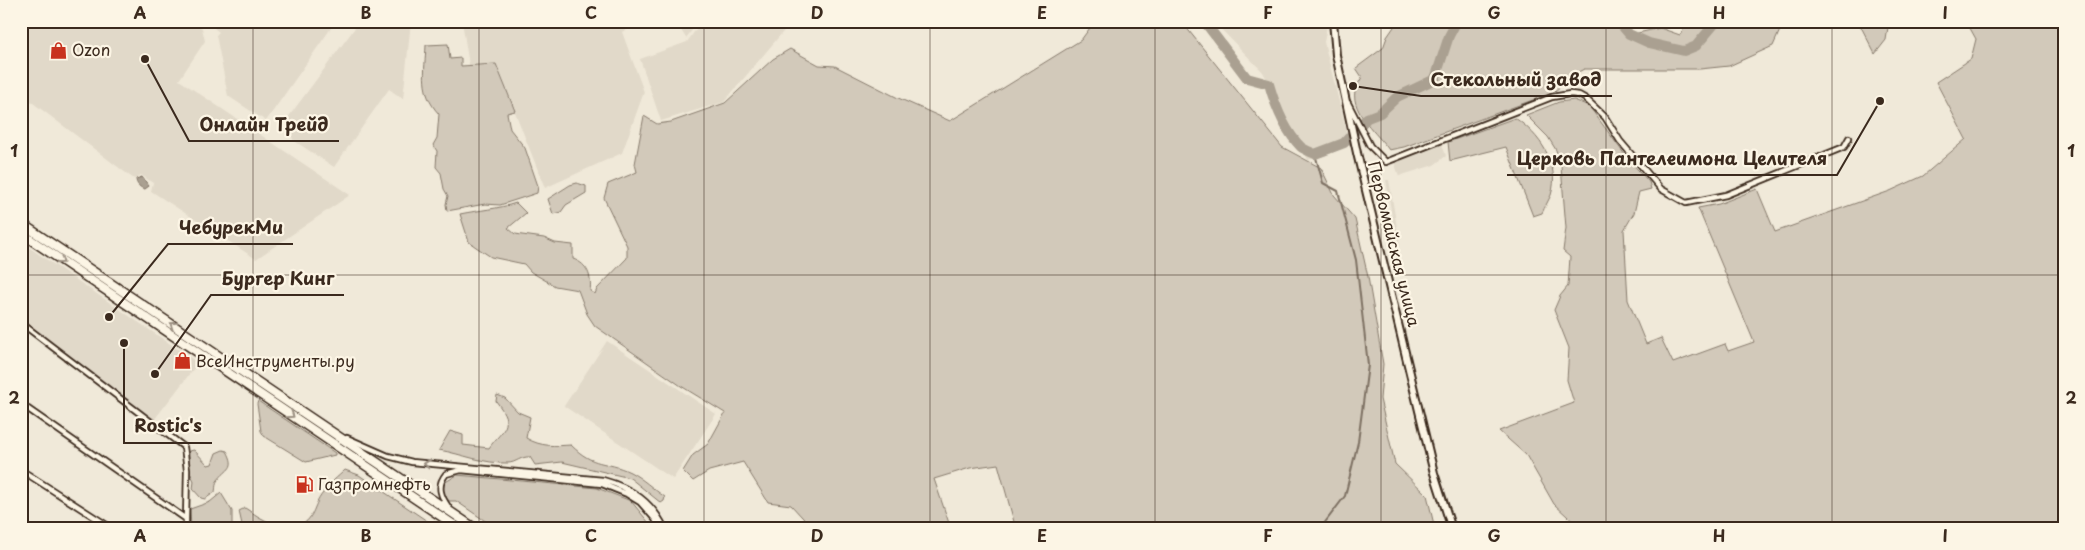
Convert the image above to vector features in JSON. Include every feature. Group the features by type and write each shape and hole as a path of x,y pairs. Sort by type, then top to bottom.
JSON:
{"highway":[{"path":"21,224 476,529"},
{"path":"21,233 460,529"}],"main road":[{"name":"Первомайская улица","path":"1333,21 1336,55 1345,98 1353,118 1357,153 1434,473 1452,529"}],"street":[{"path":"1353,118 1364,133 1370,146 1386,162 1552,97 1570,94 1579,95 1605,117 1620,141 1661,190 1686,203 1726,195 1770,178 1844,147 1849,138"},
{"path":"21,323 184,447 187,470 186,529"},
{"path":"21,404 186,519"},
{"path":"330,430 360,445 412,462 603,480 615,483 636,493 645,500 653,508 665,529"},
{"path":"21,470 113,529"},
{"path":"455,515 443,499 440,485 446,474 461,470 602,484 627,494 640,502 655,519 660,529"}],"shaded area":[{"path":"21,21 193,21 202,28 205,41 179,80 350,195 256,259 151,191 153,183 141,175 134,179 21,94"},
{"path":"220,21 336,21 266,121 228,96 216,35 219,32 214,28"},
{"path":"360,21 411,21 403,99 389,89 334,167 293,140 287,119"},
{"path":"462,21 639,21 622,32 644,92 622,153 545,188 496,64 469,65"},
{"path":"675,21 699,21 686,38"},
{"path":"702,21 792,21 724,102 661,121 640,59 687,42"},
{"path":"1095,21 1181,21 1282,147 1321,168 1334,195 1355,219 1368,277 1383,364 1380,399 1395,464 1427,495 1435,529 1016,529 998,464 970,468 934,479 951,529 813,529 791,505 768,502 743,462 709,471 693,481 683,471 693,455 708,444 725,413 681,386 595,326 587,314 578,290 555,286 531,272 524,264 491,257 469,242 460,214 516,203 526,213 508,228 515,234 573,245 573,259 582,264 588,272 590,291 595,294 597,289 627,258 627,246 604,198 608,184 637,172 635,164 644,116 657,124 671,122 725,103 773,59 790,49 819,65 835,66 896,97 950,121 1081,40"},
{"path":"1213,21 1328,21 1324,42 1350,145 1325,156 1308,160 1263,72"},
{"path":"1398,21 1616,21 1629,35 1660,28 1680,35 1689,21 1784,21 1773,46 1729,66 1700,69 1584,69 1552,93 1404,147 1389,150 1366,123 1357,107 1355,91 1362,77 1356,68 1383,48 1387,37"},
{"path":"1858,21 1889,21 1886,40 1875,54"},
{"path":"1966,21 2064,21 2064,529 1581,529 1554,504 1526,455 1499,431 1574,403 1567,380 1569,348 1554,310 1560,296 1568,286 1570,257 1563,251 1566,228 1561,166 1556,150 1548,137 1526,115 1559,102 1574,100 1589,106 1628,159 1649,182 1651,189 1639,192 1634,213 1624,230 1628,300 1646,344 1661,338 1673,363 1725,344 1728,351 1754,342 1698,208 1719,204 1757,189 1775,232 1890,191 1923,176 1966,139 1936,82 1971,59 1976,39"},
{"path":"448,44 450,59 461,58 461,66 496,64 515,111 507,113 510,129 525,148 538,186 537,193 500,205 485,204 447,211 448,196 444,189 441,173 436,167 437,151 433,145 437,138 439,114 428,98 424,73 426,45"},
{"path":"1515,118 1540,141 1546,151 1553,172 1551,195 1542,213 1533,216 1506,147 1450,161 1448,142"},
{"path":"1442,144 1446,156 1434,165 1399,176 1394,162"},
{"path":"142,177 149,186 145,189 141,188 136,181 136,179"},
{"path":"1386,180 1389,180 1400,246 1397,246"},
{"path":"577,183 586,186 586,193 566,205 561,212 553,214 548,199 570,185"},
{"path":"21,242 198,363 154,420 21,319"},
{"path":"607,341 716,414 673,479 564,406"},
{"path":"497,395 505,398 518,412 530,417 526,438 554,446 571,445 586,457 634,474 665,497 664,501 661,503 630,478 562,462 535,465 530,457 527,457 511,463 499,463 439,450 450,431 463,435 463,445 489,448 503,431 506,422 502,410 496,401"},
{"path":"258,401 335,453 335,455 306,462 264,436 261,431"},
{"path":"194,450 208,465 212,464 216,453 223,450 227,451 231,461 230,468 217,481 215,492 205,499 201,498 193,489 194,481 189,470 189,451"},
{"path":"345,470 359,475 439,529 295,529 307,521 319,498"},
{"path":"457,475 597,488 631,501 654,529 497,529 456,501 449,501 447,499 443,491 444,483"},
{"path":"221,493 232,511 232,529 191,529 190,509 210,502"},
{"path":"245,508 282,529 243,529 239,511"}],"waterway":[{"path":"1204,21 1247,78 1269,84 1285,126 1301,147 1315,154 1344,143 1367,118 1380,113 1397,97 1435,79 1449,36 1457,21"},
{"path":"1618,21 1629,34 1649,43 1684,51 1696,46 1717,21"},
{"path":"1315,154 1323,183 1338,191 1356,260 1368,365 1358,442 1345,496 1320,529"}],"place":[{"name":"Ozon","path":"58,50"},
{"name":"Онлайн Трейд","path":"145,59"},
{"name":"Стекольный завод","path":"1353,86"},
{"name":"Церковь Пантелеимона Целителя","path":"1880,101"},
{"name":"ЧебурекМи","path":"109,317"},
{"name":"Rostic's","path":"124,343"},
{"name":"ВсеИнструменты.ру","path":"182,361"},
{"name":"Бургер Кинг","path":"155,374"},
{"name":"Газпромнефть","path":"304,484"}]}
